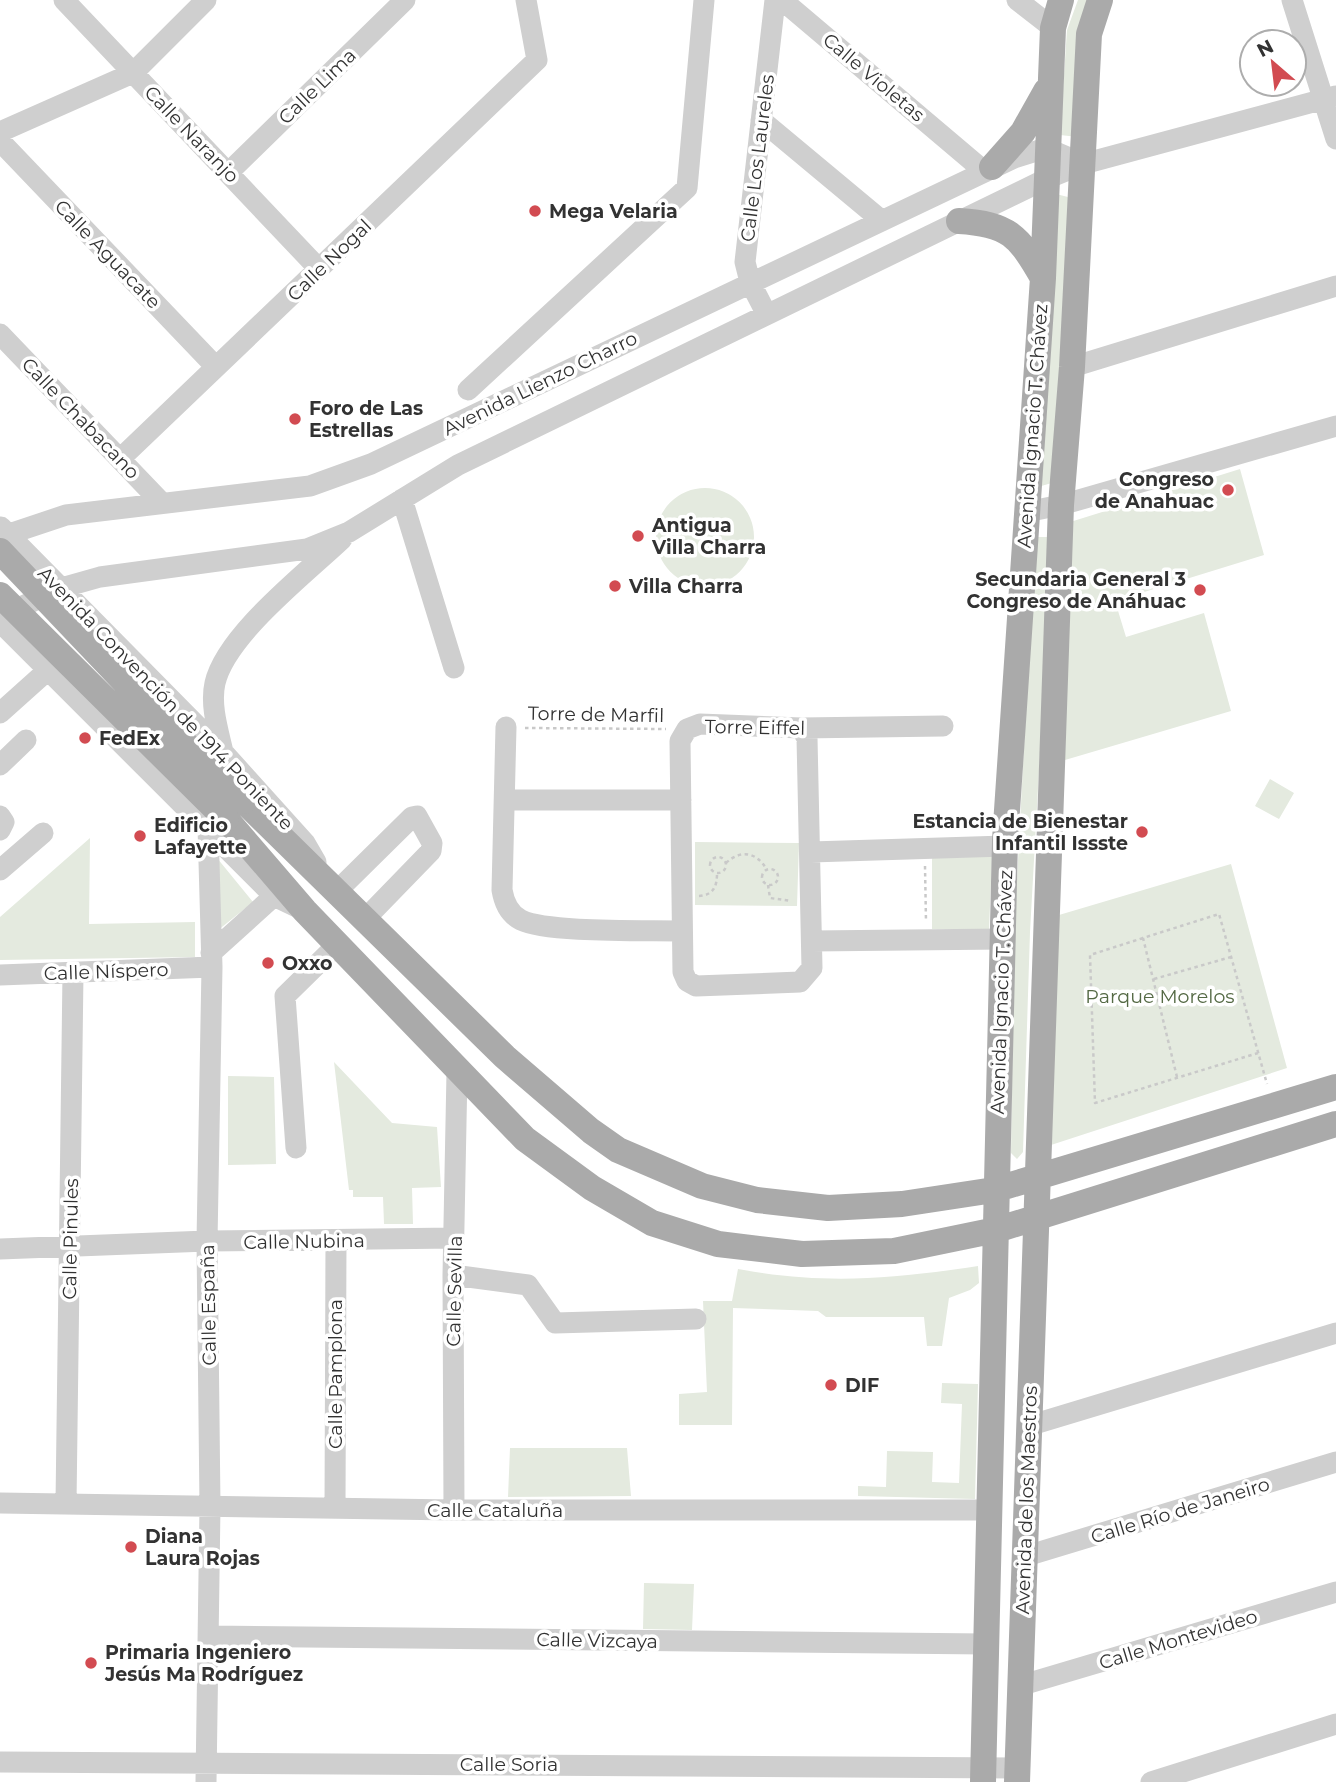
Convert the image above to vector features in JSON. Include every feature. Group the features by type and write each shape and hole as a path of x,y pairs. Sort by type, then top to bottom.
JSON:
{"main road":[{"name":"Avenida Ignacio T. Chávez","path":"996,1230 994,1190 1005,846 1042,278 1049,83 1053,28 1060,0"},
{"name":"Avenida Ignacio T. Chávez","path":"1037,1217 1060,505 1072,367 1089,34 1100,0"},
{"path":"988,169 1023,132 1049,83"},
{"path":"959,220 997,225 1011,232 1042,278"},
{"name":"Avenida Convención de 1914 Poniente","path":"2,537 160,719 226,816 305,911 457,1072 525,1139 592,1188 652,1223 718,1244 802,1254 894,1251 996,1230 1334,1130"},
{"name":"Avenida Convención de 1914 Poniente","path":"0,595 226,816 330,884 505,1057 591,1131 618,1150 702,1186 757,1200 828,1208 902,1204 994,1190 1039,1179 1336,1087"},
{"name":"Avenida de los Maestros","path":"1017,1775 1037,1217"},
{"name":"Avenida de los Maestros","path":"983,1775 996,1230"}],"street":[{"name":"Calle Naranjo","path":"64,0 319,268"},
{"path":"0,132 133,73 206,0"},
{"name":"Calle Lima","path":"229,172 405,0"},
{"name":"Calle Nogal","path":"120,459 537,60 526,0"},
{"path":"467,390 687,188 704,0"},
{"name":"Calle Los Laureles","path":"766,313 750,282 745,262 775,0"},
{"name":"Calle Violetas","path":"782,0 967,155 988,169"},
{"path":"1017,0 1053,28"},
{"path":"1292,0 1330,98 1336,139"},
{"name":"Avenida Lienzo Charro","path":"0,620 61,588 100,577 307,549 349,532 457,465 1046,179 1083,164 1330,98"},
{"path":"761,120 881,220"},
{"name":"Calle Aguacate","path":"0,141 216,367"},
{"path":"1046,148 1083,164"},
{"name":"Avenida Lienzo Charro","path":"2,537 66,515 310,486 371,464 988,169 1046,148"},
{"path":"1072,367 1336,286"},
{"name":"Calle Chabacano","path":"0,334 161,502"},
{"path":"1026,512 1060,505 1336,426"},
{"path":"402,499 454,668"},
{"path":"223,752 214,686 222,662 236,641 349,532"},
{"name":"Avenida Convención de 1914 Poniente","path":"2,537 61,588 223,752 305,843 330,884"},
{"name":"Avenida Convención de 1914 Poniente","path":"0,620 83,704 226,816 274,896 305,911"},
{"path":"83,704 83,686 91,670 113,658 127,657"},
{"path":"0,713 48,670"},
{"name":"Torre Eiffel","path":"801,728 807,737 812,968 800,982 696,986 687,981 683,972 680,741 687,729 700,724 801,728 943,726"},
{"path":"506,727 502,890 504,902 512,914 540,926 682,931"},
{"path":"1,760 26,740"},
{"path":"505,800 681,800"},
{"path":"0,816 4,822 0,830"},
{"name":"Calle España","path":"206,1772 210,1506 207,1241 211,960 226,816"},
{"path":"330,884 412,817 417,816 432,843 431,851 365,919"},
{"path":"0,870 43,833"},
{"path":"811,852 1005,846"},
{"path":"211,960 274,896"},
{"path":"812,941 1004,939"},
{"path":"296,1147 285,996 337,944"},
{"name":"Calle Níspero","path":"0,975 72,973 211,960"},
{"name":"Calle Pinules","path":"66,1504 72,973"},
{"name":"Calle Sevilla","path":"454,1510 453,1275 457,1072"},
{"name":"Calle Nubina","path":"0,1249 207,1241 454,1238"},
{"name":"Calle Pamplona","path":"335,1508 336,1241"},
{"path":"453,1275 528,1285 555,1323 696,1319"},
{"path":"1028,1426 1336,1332"},
{"name":"Calle Río de Janeiro","path":"1023,1557 1336,1462"},
{"name":"Calle Cataluña","path":"0,1503 454,1510 989,1510"},
{"name":"Calle Montevideo","path":"1019,1686 1336,1592"},
{"name":"Calle Vizcaya","path":"208,1636 986,1644"},
{"path":"1151,1782 1336,1724"},
{"name":"Calle Soria","path":"0,1762 206,1772 1017,1775"}],"path":[{"name":"Torre de Marfil","path":"506,727 687,729"},
{"path":"925,849 926,939"},
{"path":"717,873 724,870 726,863 738,854 761,860 766,870"},
{"path":"682,898 704,896 713,892 718,886 717,873 711,868 712,861 718,857 726,863"},
{"path":"766,870 774,870 778,877 775,883 768,885"},
{"path":"766,870 762,877 768,885 770,898 777,901 811,901"},
{"path":"1258,1052 1095,1103 1090,955 1219,914 1231,957 1258,1052 1267,1084"},
{"path":"1143,938 1177,1077"},
{"path":"1154,979 1231,957"}],"green space":[{"path":"1078,0 1097,0 1078,137 1060,135 1067,30"},
{"path":"1052,193 1072,198 1055,482 1038,487"},
{"path":"1240,469 1264,555 1115,601 1126,637 1204,613 1231,711 1065,760 1067,523"},
{"path":"705,488 724,492 740,502 750,518 754,537 750,556 740,572 724,582 705,586 686,582 670,572 660,556 656,537 660,518 670,502 686,492"},
{"path":"1035,537 1052,537 1030,932 1023,1152 1017,1159 1011,1153 1014,937"},
{"path":"1270,779 1294,793 1279,819 1255,806"},
{"path":"90,838 89,924 195,922 195,957 0,960 0,917"},
{"path":"695,842 799,843 797,906 695,905"},
{"path":"992,856 989,930 932,929 932,857"},
{"path":"217,858 253,902 217,931"},
{"name":"Parque Morelos","path":"1231,864 1287,1068 1051,1145 1059,915"},
{"path":"334,1062 392,1123 437,1127 441,1187 412,1188 413,1224 384,1224 383,1197 353,1197 353,1190 349,1190"},
{"path":"228,1076 274,1077 276,1164 228,1165"},
{"path":"978,1266 979,1283 970,1290 949,1298 942,1346 927,1346 924,1317 826,1317 818,1311 733,1308 732,1425 679,1425 679,1394 707,1392 703,1301 732,1301 738,1269 829,1279 887,1277"},
{"path":"942,1383 978,1384 975,1499 858,1496 858,1486 886,1487 887,1451 933,1452 932,1482 959,1483 962,1404 941,1403"},
{"path":"510,1448 627,1448 631,1496 508,1497"},
{"path":"644,1583 694,1584 692,1630 643,1629"}],"place":[{"name":"Mega Velaria","path":"535,211"},
{"name":"Foro de Las Estrellas","path":"295,419"},
{"name":"Congreso de Anahuac","path":"1228,490"},
{"name":"Antigua Villa Charra","path":"638,536"},
{"name":"Villa Charra","path":"615,586"},
{"name":"Secundaria General 3 Congreso de Anáhuac","path":"1200,590"},
{"name":"FedEx","path":"85,738"},
{"name":"Estancia de Bienestar Infantil Issste","path":"1142,832"},
{"name":"Edificio Lafayette","path":"140,836"},
{"name":"Oxxo","path":"268,963"},
{"name":"DIF","path":"831,1385"},
{"name":"Diana Laura Rojas","path":"131,1547"},
{"name":"Primaria Ingeniero Jesús Ma Rodríguez","path":"91,1663"}]}
